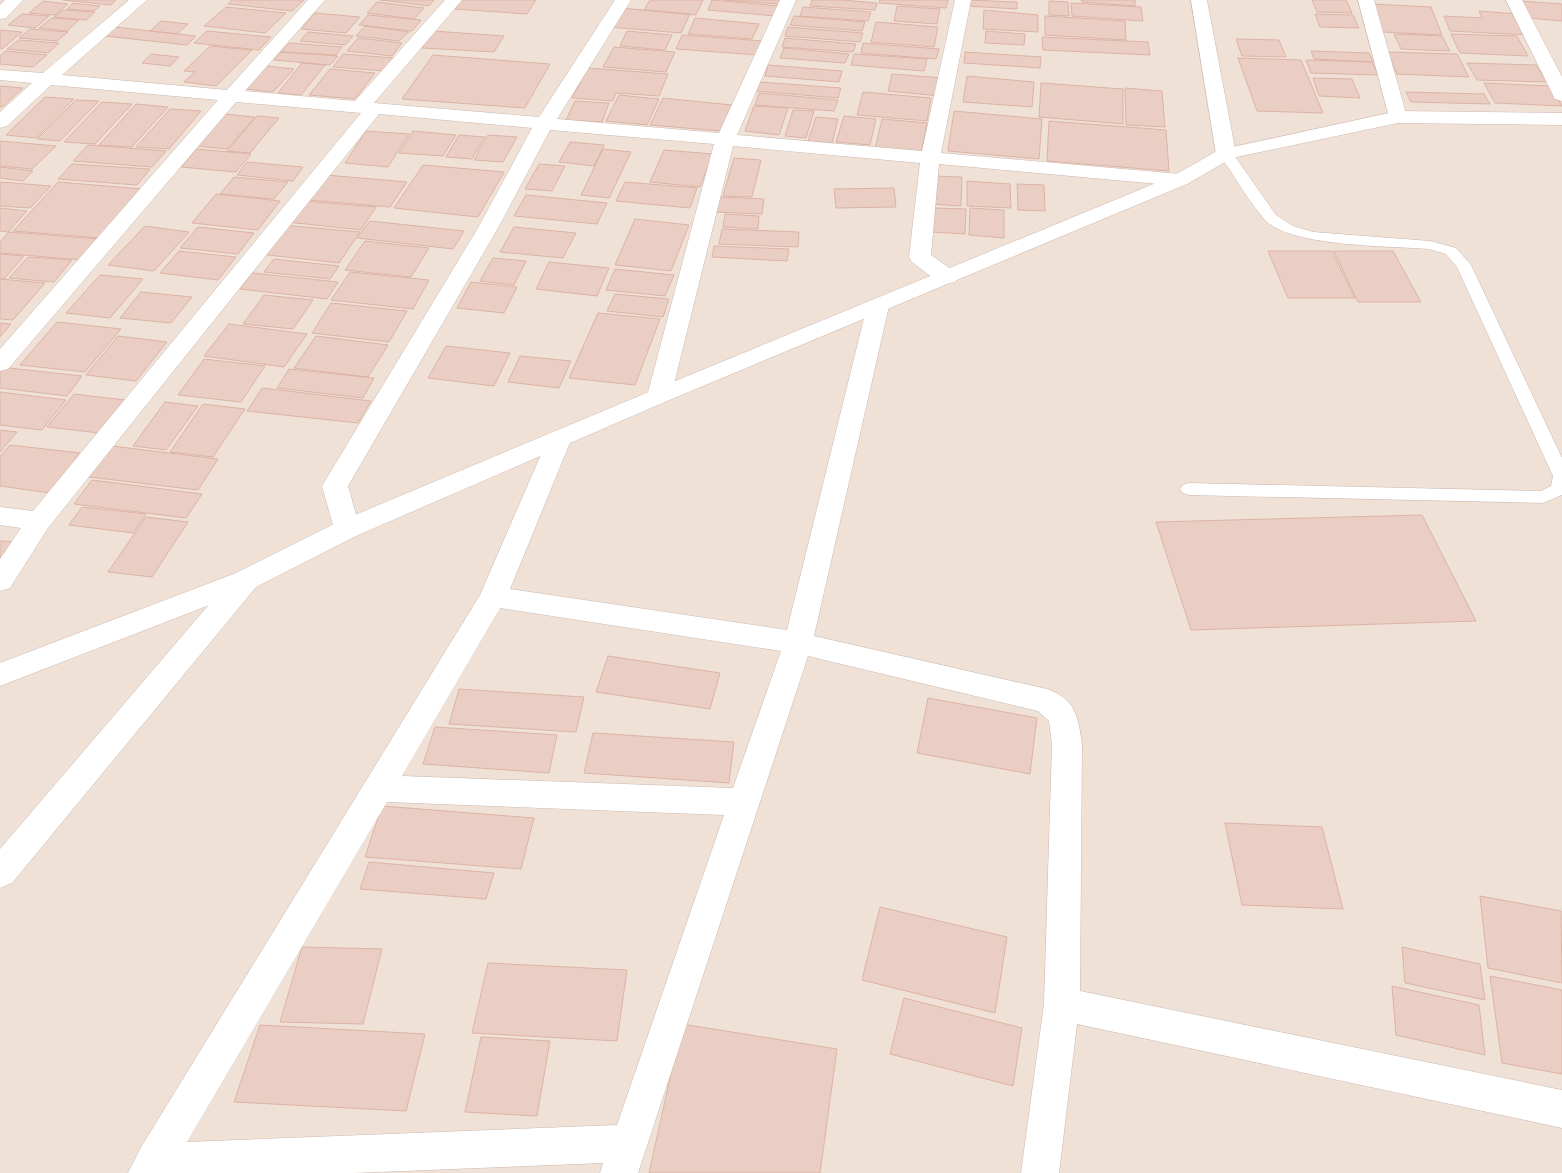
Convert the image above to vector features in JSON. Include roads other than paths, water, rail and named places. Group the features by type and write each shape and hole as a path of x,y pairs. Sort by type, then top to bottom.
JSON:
{"street":[{"path":"0,14 15,0"},
{"path":"0,122 139,0"},
{"path":"0,364 316,0"},
{"path":"0,581 39,521 454,0"},
{"path":"347,529 335,486 488,228 544,124 623,0"},
{"path":"659,396 725,140 788,0"},
{"path":"947,278 920,256 930,158 963,0"},
{"path":"1199,0 1226,154"},
{"path":"1366,0 1398,117"},
{"path":"1514,0 1562,95"},
{"path":"0,75 1180,180"},
{"path":"0,676 246,580 347,529 659,396 1180,180 1226,154 1398,117 1562,119"},
{"path":"150,1168 624,1158 798,643 878,306"},
{"path":"150,1168 493,597 559,440"},
{"path":"0,516 39,521"},
{"path":"0,873 246,580"},
{"path":"493,597 798,643 1047,701 1063,716 1067,744 1062,1004 1040,1173"},
{"path":"378,788 745,802"},
{"path":"1062,1004 1562,1109"}],"lane":[{"path":"1188,489 1542,497 1559,489 1562,476 1464,265 1451,251 1430,245 1312,236 1288,229 1271,218 1226,154"}]}
